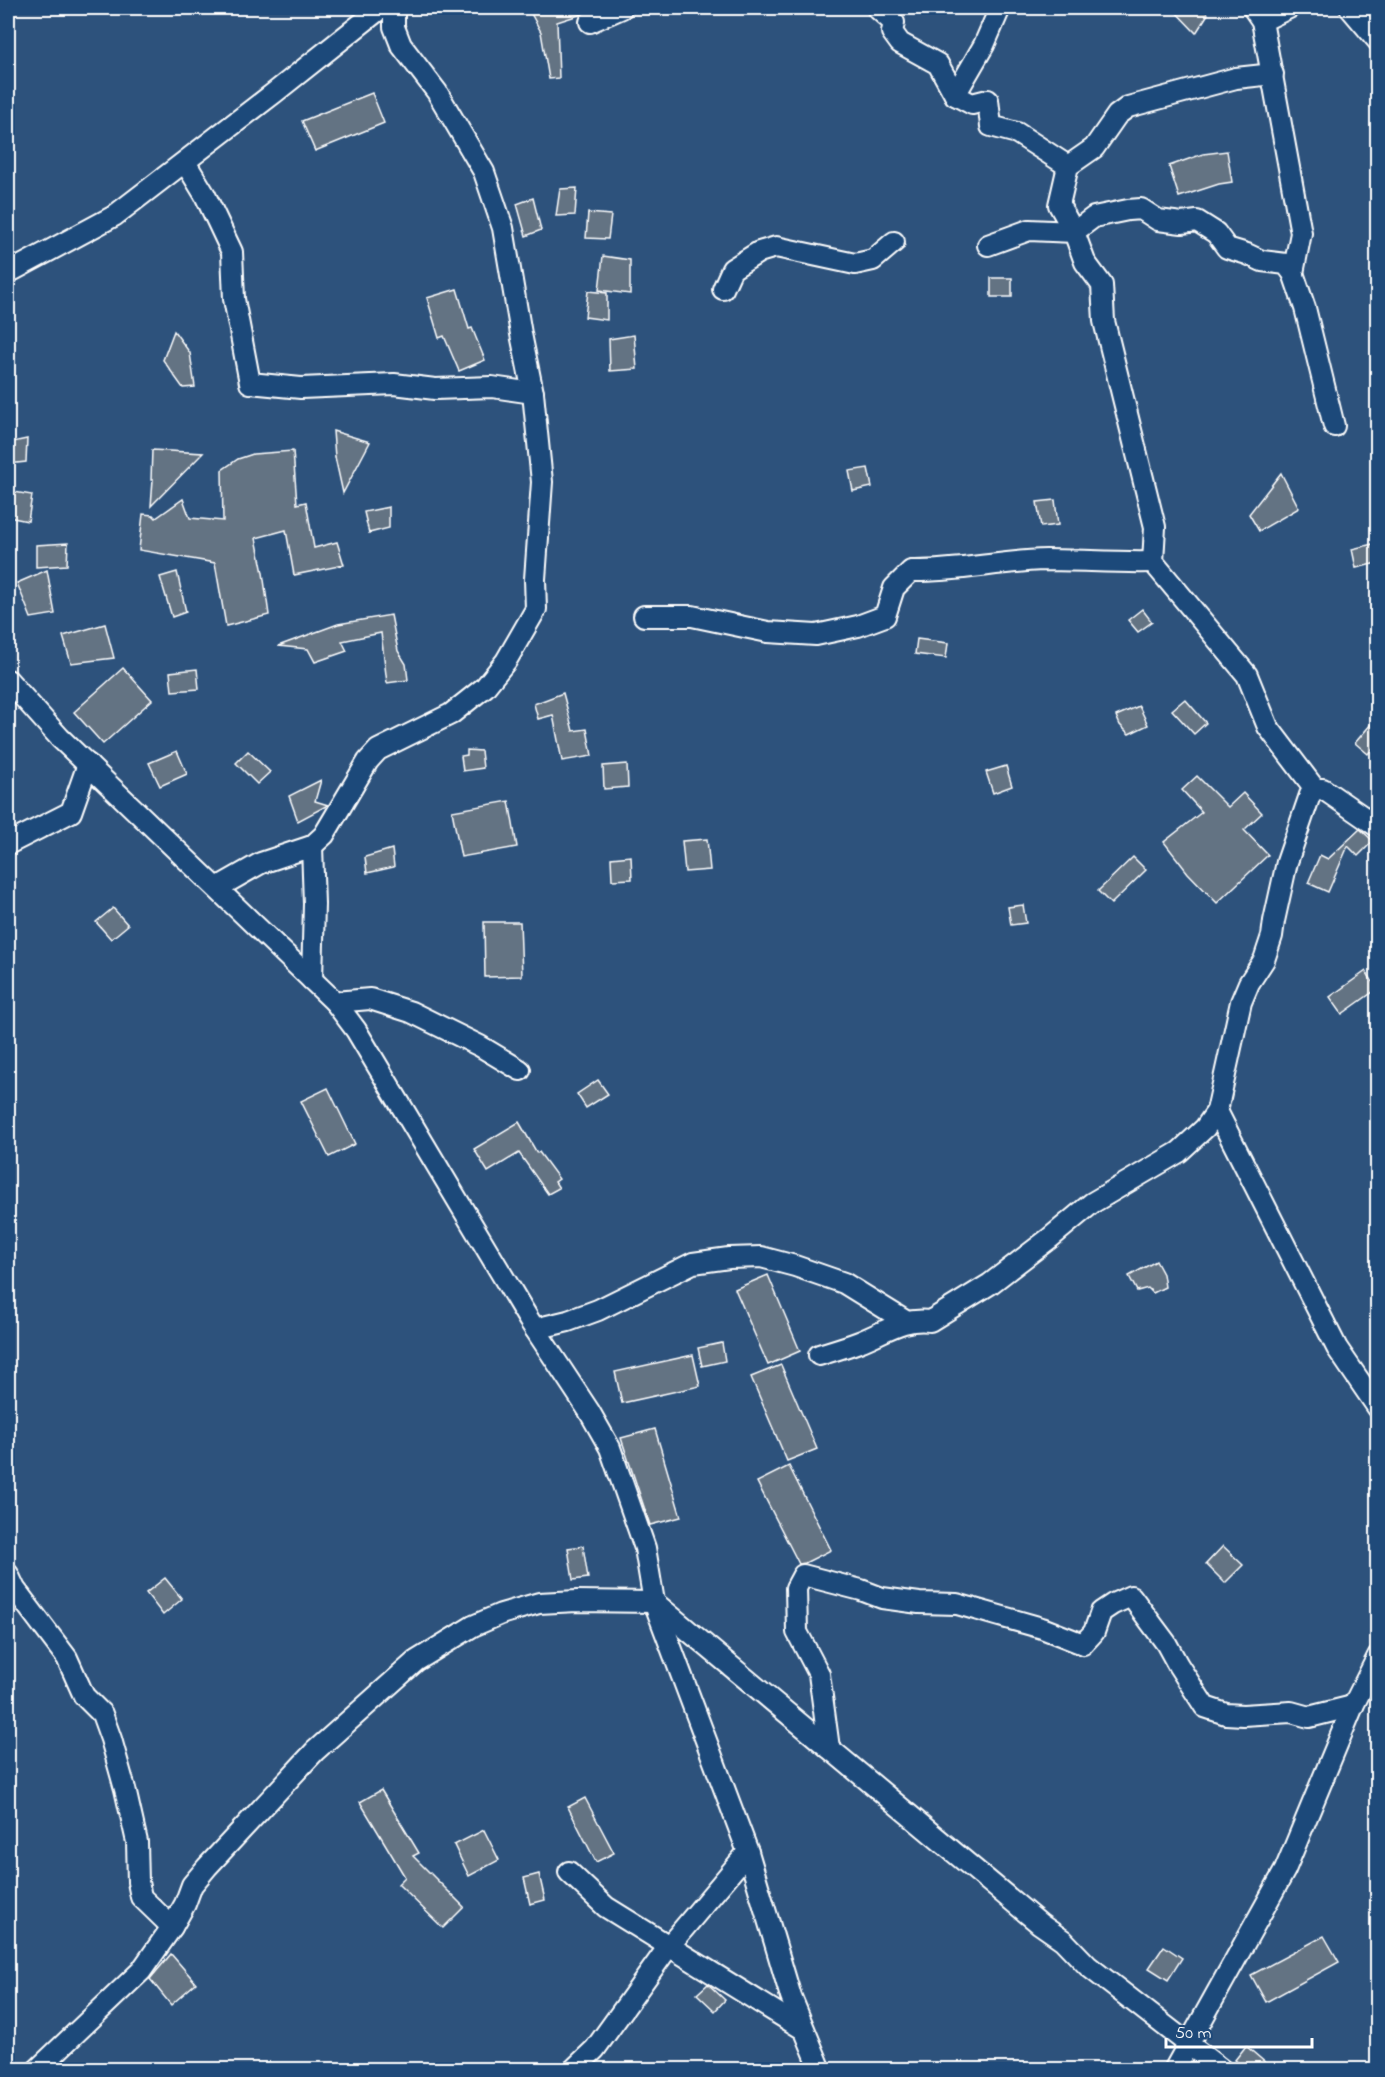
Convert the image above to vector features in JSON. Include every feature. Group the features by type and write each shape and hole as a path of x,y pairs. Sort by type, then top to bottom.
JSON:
{"street":[{"path":"8,273 114,216 381,8"},
{"path":"590,22 622,8"},
{"path":"877,8 894,23 892,32 900,43 938,64 955,95 972,104 988,100 991,126 1017,133 1068,166"},
{"path":"955,95 984,45 1000,8"},
{"path":"1289,8 1258,14 1273,74 1301,233 1293,273"},
{"path":"1350,8 1377,40"},
{"path":"217,888 261,863 312,846 324,835 368,761 378,750 451,714 485,687 506,661 536,609 535,579 542,482 533,393 503,228 483,172 437,92 401,45 394,17 366,20"},
{"path":"1273,74 1236,78 1128,107 1117,115 1094,148 1068,166 1059,206 1074,232 1085,262 1102,285 1104,321 1155,527 1153,562 1247,675 1268,727 1315,789"},
{"path":"185,162 232,252 234,299 250,383 301,388 394,384 435,389 492,387 533,393"},
{"path":"988,245 1029,230 1074,232 1094,217 1140,209 1158,220 1182,223 1197,221 1216,234 1227,248 1263,261 1286,264 1293,273 1316,348 1334,426"},
{"path":"723,289 732,269 767,249 776,247 855,264 873,260 894,242"},
{"path":"644,616 692,616 768,632 816,635 858,626 885,616 894,588 911,570 934,571 984,564 1046,560 1153,562"},
{"path":"8,680 88,764 335,1002 356,1029 535,1329 589,1411 610,1448 645,1548 654,1602 748,1852 791,1997 821,2070"},
{"path":"8,844 71,812 88,764"},
{"path":"1315,789 1323,789 1377,827"},
{"path":"819,1355 860,1342 907,1322 920,1320 930,1322 990,1284 1092,1203 1179,1152 1205,1128 1217,1111 1241,1002 1249,983 1264,960 1272,936 1287,862 1310,795 1315,789"},
{"path":"312,846 314,904 312,980"},
{"path":"335,1002 370,999 411,1012 480,1046 520,1070"},
{"path":"1217,1111 1337,1348 1377,1408"},
{"path":"535,1329 568,1322 598,1310 693,1263 729,1258 761,1257 844,1283 907,1322"},
{"path":"8,1574 15,1589 67,1658 84,1696 102,1714 125,1789 137,1842 138,1882 141,1897 172,1927"},
{"path":"829,1748 819,1674 797,1632 796,1587 803,1575 861,1590 882,1598 919,1603 957,1604 1042,1628 1083,1644 1094,1632 1101,1612 1131,1596 1166,1643 1205,1707 1226,1714 1291,1712 1309,1718 1353,1706"},
{"path":"37,2070 141,1971 172,1927 185,1904 192,1885 207,1867 315,1751 416,1661 473,1626 501,1614 539,1603 577,1601 654,1602 1063,1941 1088,1966 1222,2070"},
{"path":"1174,2070 1285,1870 1353,1706 1377,1656"},
{"path":"573,2070 595,2049 669,1946 748,1852"},
{"path":"569,1872 606,1907 803,2029"}],"building":[{"path":"528,8 592,8 582,14 557,22 559,78 549,79 541,32"},
{"path":"1172,8 1203,8 1208,14 1196,33"},
{"path":"372,93 384,123 315,151 302,121"},
{"path":"1227,151 1232,182 1179,197 1169,166 1203,154"},
{"path":"577,188 575,215 556,216 560,189"},
{"path":"533,198 541,230 526,236 517,204"},
{"path":"588,213 611,215 608,239 586,238"},
{"path":"603,256 630,260 630,294 599,290"},
{"path":"991,278 1012,278 1012,297 991,297"},
{"path":"457,289 469,329 472,328 485,360 459,371 444,336 439,338 427,298"},
{"path":"588,291 607,293 607,320 585,317"},
{"path":"174,331 190,353 195,387 183,388 163,360"},
{"path":"634,335 637,369 610,371 609,339"},
{"path":"333,431 370,442 343,493 335,457"},
{"path":"27,439 26,462 8,464 8,443"},
{"path":"152,450 203,453 151,506 153,480 151,480"},
{"path":"293,451 297,504 306,502 314,548 337,542 344,565 294,575 286,530 256,538 269,615 226,626 215,563 139,550 143,514 153,515 156,518 183,499 190,518 223,521 222,470 238,459 253,454"},
{"path":"868,468 872,487 853,491 849,471"},
{"path":"1281,473 1299,508 1259,531 1249,514"},
{"path":"8,491 32,495 28,521 8,517"},
{"path":"1055,500 1058,525 1041,527 1037,502"},
{"path":"389,507 389,528 369,533 364,512"},
{"path":"68,543 67,565 36,567 36,545"},
{"path":"1377,543 1377,563 1356,568 1352,549"},
{"path":"47,570 55,614 31,618 17,583"},
{"path":"177,572 186,612 172,617 160,577"},
{"path":"1142,609 1152,622 1138,632 1128,620"},
{"path":"391,615 398,651 406,664 408,680 387,683 381,633 342,641 347,651 315,662 308,649 278,646 338,624"},
{"path":"105,624 114,658 71,663 63,636"},
{"path":"917,639 948,643 946,658 915,654"},
{"path":"123,668 152,700 103,744 74,712"},
{"path":"197,669 199,689 172,691 170,672"},
{"path":"563,693 573,731 587,729 592,756 562,761 553,715 538,719 534,704"},
{"path":"1185,699 1206,723 1194,734 1172,710"},
{"path":"1139,706 1148,725 1129,734 1120,725 1116,716"},
{"path":"1377,717 1377,743 1368,754 1355,743"},
{"path":"467,750 481,751 483,768 463,771 461,756 467,755"},
{"path":"177,751 187,774 160,786 149,763"},
{"path":"248,751 270,772 257,784 236,763"},
{"path":"627,764 628,787 604,789 603,766"},
{"path":"1006,766 1012,786 993,793 986,772"},
{"path":"1197,776 1228,807 1243,793 1262,813 1244,830 1268,855 1217,903 1188,873 1164,842 1202,812 1182,790"},
{"path":"321,780 315,801 328,805 298,821 289,796"},
{"path":"509,801 517,847 461,857 452,811"},
{"path":"1360,829 1373,841 1358,856 1348,846 1328,892 1308,883 1320,855 1328,859"},
{"path":"707,839 710,870 685,872 682,841"},
{"path":"392,849 394,867 367,873 365,857"},
{"path":"631,856 632,879 612,880 611,858"},
{"path":"1133,857 1146,870 1111,904 1098,891"},
{"path":"1023,905 1026,923 1011,925 1008,907"},
{"path":"113,908 128,925 111,939 96,922"},
{"path":"484,922 520,922 522,976 485,977"},
{"path":"1366,971 1377,989 1342,1014 1330,997"},
{"path":"598,1080 608,1094 586,1108 577,1094"},
{"path":"328,1088 355,1144 329,1157 301,1101"},
{"path":"519,1122 537,1153 539,1152 559,1179 555,1182 559,1188 548,1194 519,1153 488,1172 474,1149"},
{"path":"1156,1261 1163,1274 1165,1287 1153,1293 1148,1288 1137,1291 1129,1276"},
{"path":"768,1275 800,1351 768,1365 735,1289"},
{"path":"722,1343 725,1361 702,1366 698,1348"},
{"path":"693,1355 700,1386 622,1403 615,1372"},
{"path":"781,1365 817,1449 787,1461 751,1377"},
{"path":"655,1429 681,1517 650,1525 621,1438"},
{"path":"789,1466 831,1550 799,1564 757,1482"},
{"path":"583,1546 588,1578 573,1580 568,1548"},
{"path":"1223,1546 1243,1565 1225,1583 1206,1564"},
{"path":"165,1578 182,1599 163,1615 146,1593"},
{"path":"381,1790 419,1853 413,1856 464,1907 443,1928 398,1884 405,1877 360,1802"},
{"path":"585,1798 614,1853 596,1862 568,1807"},
{"path":"484,1830 499,1860 469,1876 454,1845"},
{"path":"539,1874 545,1900 530,1904 524,1878"},
{"path":"1324,1936 1339,1962 1266,2002 1251,1975"},
{"path":"1164,1946 1182,1958 1168,1980 1149,1968"},
{"path":"171,1954 196,1983 171,2005 150,1979"},
{"path":"708,1984 725,2000 715,2011 697,1994"},
{"path":"1246,2046 1274,2070 1246,2070 1235,2060"}]}
